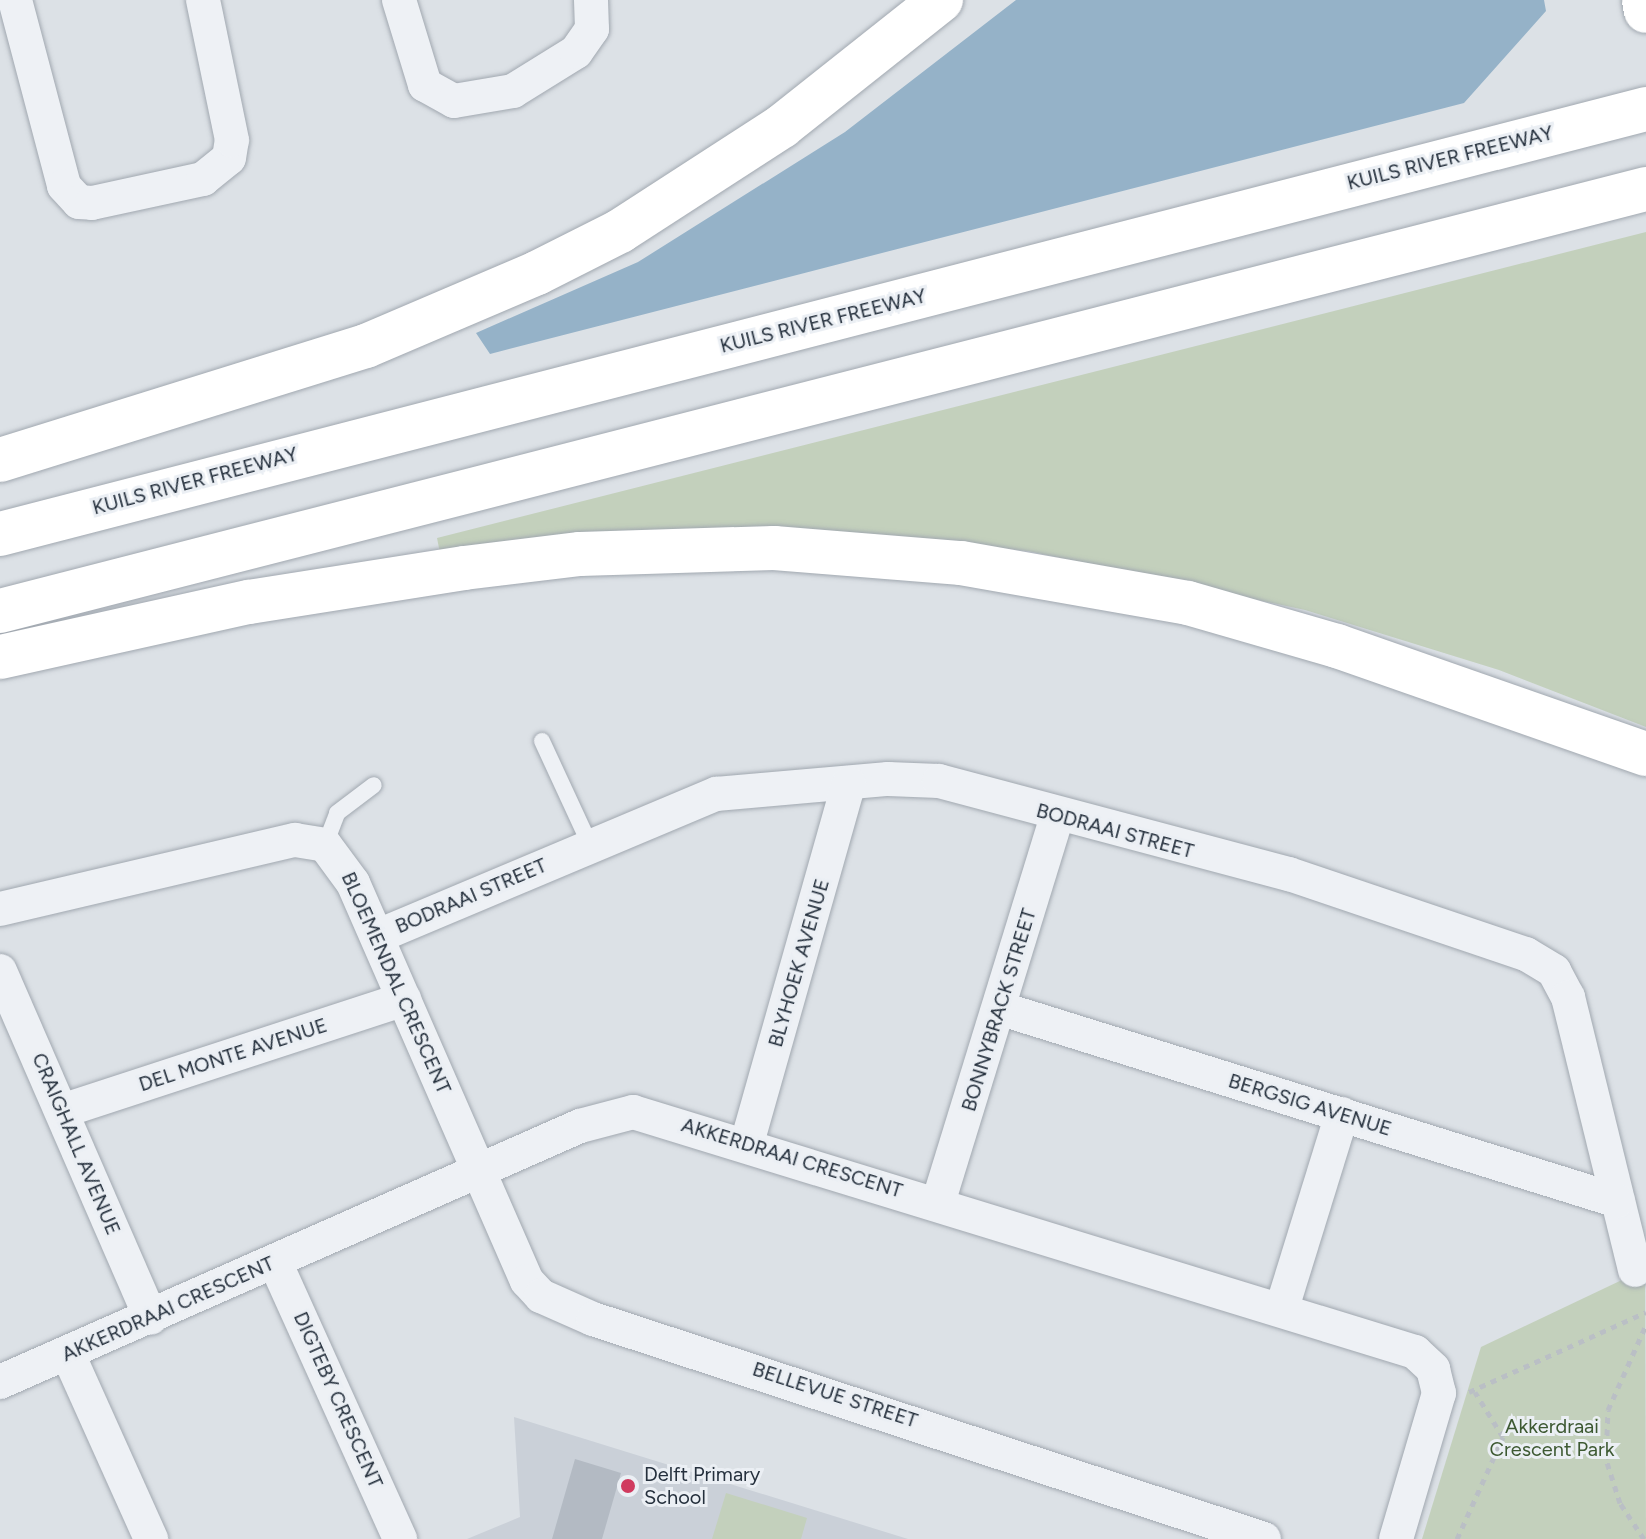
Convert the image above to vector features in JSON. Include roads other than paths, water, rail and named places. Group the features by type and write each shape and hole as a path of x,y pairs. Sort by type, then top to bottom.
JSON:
{"main road":[{"path":"0,460 366,346 537,273 620,231 769,135 941,0"},
{"path":"1644,0 1646,11"},
{"name":"KUILS RIVER FREEWAY","path":"0,534 1646,109"},
{"path":"0,611 1646,189"},
{"path":"0,657 249,602 464,568 580,554 788,549 961,563 1188,603 1337,646 1646,754"}],"street":[{"path":"15,0 64,186 79,202 92,203 203,179 229,158 232,140 203,0"},
{"path":"399,0 425,85 454,101 513,91 576,52 592,29 591,0"},
{"name":"BODRAAI STREET","path":"378,936 716,794 849,783 939,781 1057,816 1289,874 1543,963 1568,997 1635,1270"},
{"name":"BLYHOEK AVENUE","path":"747,1143 849,783"},
{"name":"BONNYBRACK STREET","path":"938,1203 1002,1009 1057,816"},
{"path":"0,909 295,840 325,845"},
{"name":"BLOEMENDAL CRESCENT","path":"325,845 346,868 479,1169"},
{"name":"CRAIGHALL AVENUE","path":"0,971 151,1318"},
{"name":"DEL MONTE AVENUE","path":"62,1111 404,999"},
{"name":"BERGSIG AVENUE","path":"1002,1009 1618,1201"},
{"name":"AKKERDRAAI CRESCENT","path":"0,1382 151,1318 479,1169 621,1112 747,1143 1415,1352 1433,1369 1439,1393 1396,1539"},
{"path":"1282,1308 1342,1114"},
{"name":"BELLEVUE STREET","path":"479,1169 527,1281 555,1304 1264,1539"},
{"name":"DIGTEBY CRESCENT","path":"275,1262 400,1539"},
{"path":"68,1354 151,1539"}],"lane":[{"path":"542,741 590,845"},
{"path":"325,845 337,813 374,785"}],"water":[{"path":"1016,0 1544,0 1546,11 1464,103 490,354 476,333 638,262 845,132"}],"place":[{"name":"Delft Primary School","path":"628,1486"}],"park label":[{"name":"Akkerdraai Crescent Park","path":"1552,1438"}]}
